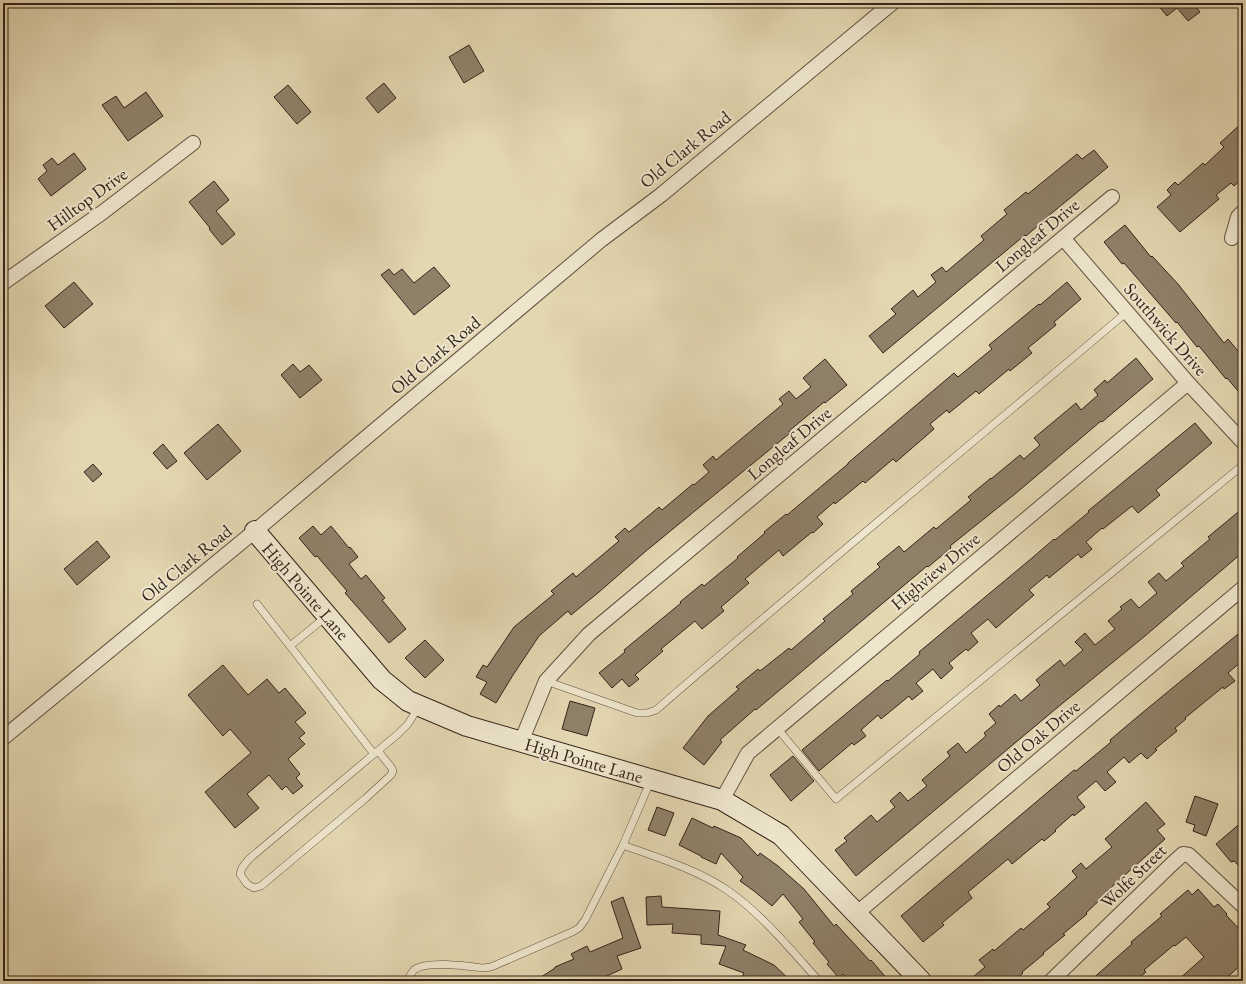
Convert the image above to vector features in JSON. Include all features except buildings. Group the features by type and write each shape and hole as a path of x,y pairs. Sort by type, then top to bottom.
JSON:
{"street":[{"name":"Old Clark Road","path":"3,738 255,531 596,244 661,195 892,3"},
{"name":"Hilltop Drive","path":"3,283 103,212 193,143"},
{"name":"Longleaf Drive","path":"521,742 546,681 590,634 1112,197"},
{"path":"1232,238 1238,217 1243,212"},
{"name":"Southwick Drive","path":"1063,238 1188,383 1243,442"},
{"name":"Highview Drive","path":"722,800 748,753 1188,383"},
{"name":"High Pointe Lane","path":"255,531 382,680 408,701 466,726 722,800 781,835 921,981"},
{"name":"Old Oak Drive","path":"856,914 1243,588"},
{"name":"Wolfe Street","path":"1051,981 1183,854 1189,855 1243,906"}],"lane":[{"path":"546,681 637,713 647,713 656,710 1127,312"},
{"path":"777,728 836,799 1243,465"},
{"path":"257,604 376,752 393,771 391,775 366,798 261,886 254,888 247,884 240,874 242,868 250,859 376,752 398,734 408,724 420,706"},
{"path":"290,646 327,616"},
{"path":"407,981 414,970 434,964 483,968 491,967 575,930 585,920 593,907 623,845 651,780"},
{"path":"623,845 692,871 726,890 741,901 769,927 819,981"}]}
